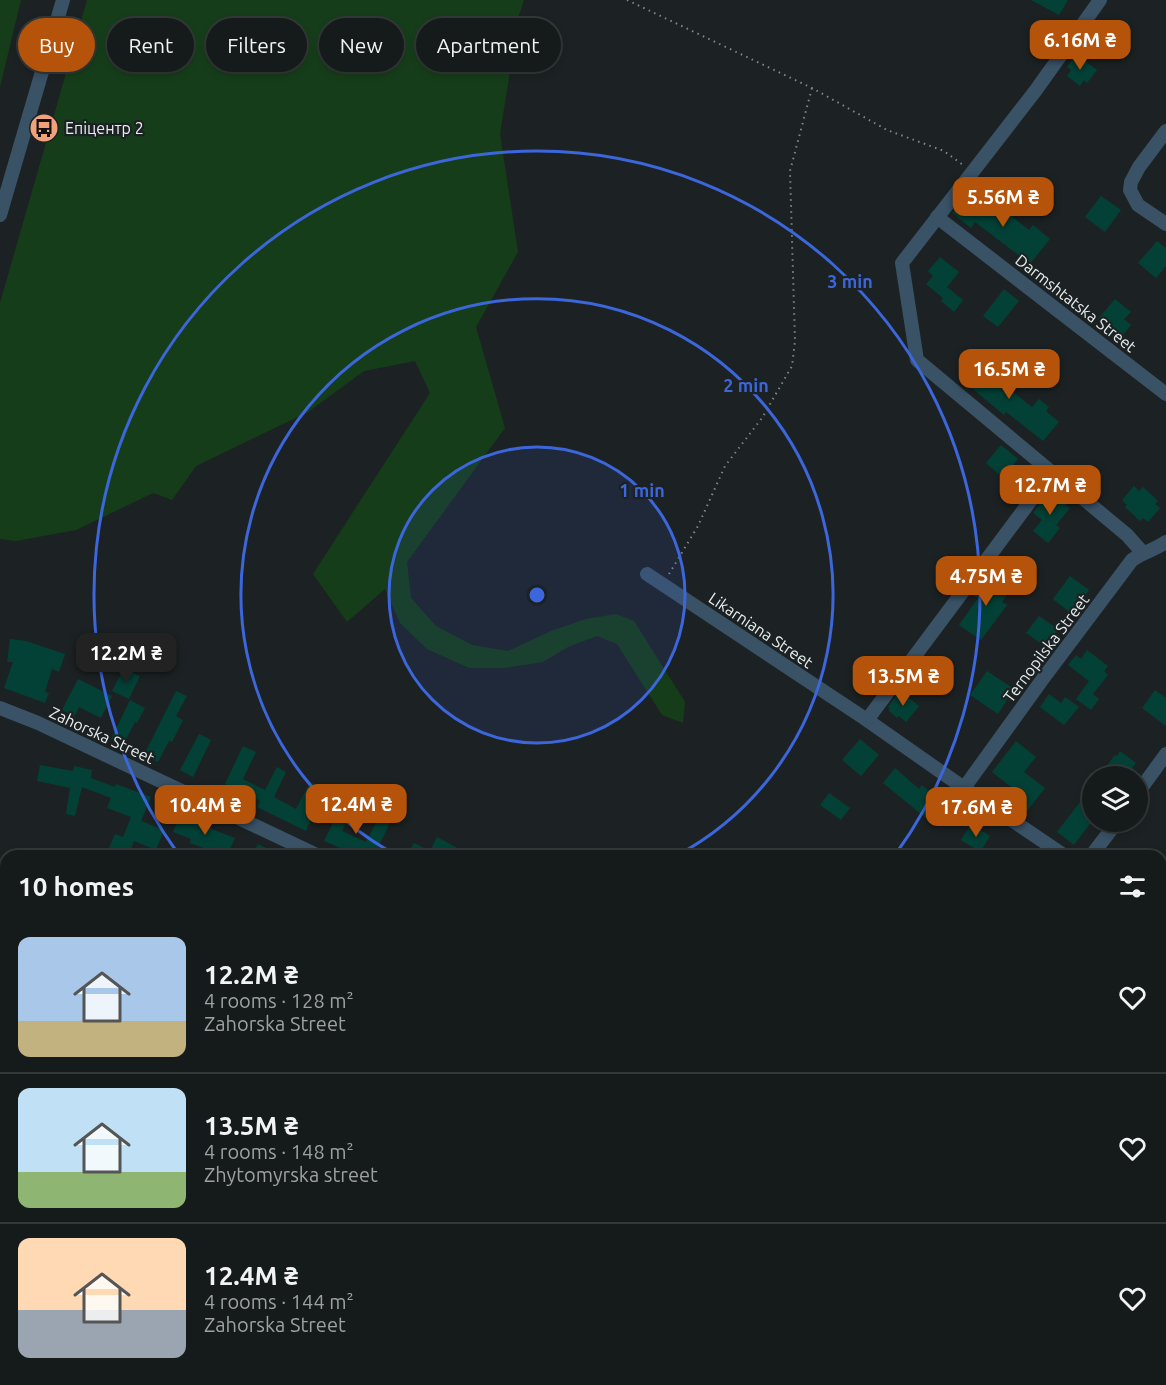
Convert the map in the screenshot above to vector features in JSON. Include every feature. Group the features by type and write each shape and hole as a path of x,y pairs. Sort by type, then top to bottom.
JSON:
{"street":[{"path":"0,216 63,0"},
{"path":"1098,1 1036,90 902,263 917,360 1127,536 1143,553"},
{"path":"1166,131 1139,167 1131,182 1130,190 1138,205 1166,224"},
{"name":"Darmshtatska Street","path":"938,216 1166,394"},
{"path":"867,720 1052,472"},
{"name":"Ternopilska Street","path":"964,789 1132,560 1166,542"},
{"name":"Likarniana Street","path":"647,574 867,720 964,789 1056,850"},
{"name":"Zahorska Street","path":"0,708 38,723 306,850"},
{"path":"1148,779 1166,754"},
{"path":"1096,850 1109,832"}],"path":[{"path":"627,0 812,88 887,130 944,151 971,173"},
{"path":"663,584 698,526 725,466 762,418 792,366 795,341 790,171 812,88"}],"green space":[{"path":"0,0 21,0 0,87"},
{"path":"87,0 524,0 519,18 416,18 416,72 510,72 500,134 518,252 476,327 505,428 407,562 411,598 436,626 472,645 508,651 551,631 586,619 616,614 634,621 685,702 683,723 662,715 617,644 597,636 568,647 543,662 504,668 469,668 427,649 400,623 385,589 347,622 313,574 430,393 415,361 364,371 308,412 196,466 172,500 153,493 76,530 16,541 0,539 0,303 66,72 95,72 95,18 82,18"}],"building":[{"path":"1031,0 1068,0 1059,15"},
{"path":"1076,54 1097,70 1087,83 1084,80 1080,86 1067,76 1071,70 1067,67"},
{"path":"967,194 994,215 1000,207 1029,230 1033,225 1050,239 1030,264 975,222 971,228 952,213"},
{"path":"1101,196 1121,210 1105,232 1085,217"},
{"path":"1157,241 1166,248 1166,266 1156,278 1138,263"},
{"path":"940,257 959,272 947,287 963,300 954,312 941,301 943,298 926,284 933,276 928,271"},
{"path":"1004,289 1019,301 998,327 983,316"},
{"path":"1115,299 1131,312 1124,319 1131,325 1118,341 1106,331 1110,329 1098,319"},
{"path":"977,357 993,370 990,374 1032,407 1039,399 1049,407 1046,411 1059,422 1043,441 1006,412 1004,415 960,378"},
{"path":"1001,445 1018,459 1003,478 986,463"},
{"path":"1134,486 1139,491 1143,487 1158,501 1155,504 1160,508 1148,522 1143,518 1140,521 1125,507 1127,505 1122,500"},
{"path":"1049,491 1070,508 1056,525 1060,528 1048,543 1033,531 1042,520 1033,513"},
{"path":"991,572 1012,588 1002,602 1007,605 981,640 959,625 978,598 974,596"},
{"path":"1070,576 1089,590 1072,614 1053,599"},
{"path":"1039,616 1058,629 1046,647 1026,633"},
{"path":"10,639 26,641 65,654 59,672 52,669 45,692 49,693 45,703 4,688 13,662 7,662"},
{"path":"1087,650 1108,666 1104,671 1108,675 1093,694 1099,699 1091,710 1076,699 1089,681 1068,665 1076,655 1081,659"},
{"path":"124,668 140,676 129,699 112,691"},
{"path":"987,671 1014,689 998,714 970,695"},
{"path":"78,679 112,696 101,718 79,707 74,717 62,710"},
{"path":"900,690 919,706 906,722 888,710"},
{"path":"1155,690 1166,698 1166,726 1142,708"},
{"path":"176,691 187,696 176,716 183,720 172,742 169,741 158,762 144,755"},
{"path":"1049,694 1061,703 1065,697 1079,707 1064,725 1040,707"},
{"path":"130,700 145,708 123,745 111,739"},
{"path":"199,734 211,740 193,777 180,770"},
{"path":"860,739 879,755 861,776 842,760"},
{"path":"1016,741 1036,757 1024,772 1045,788 1027,811 1014,801 1020,794 992,772"},
{"path":"243,746 256,752 243,779 265,790 277,767 286,772 274,797 296,809 310,782 320,787 309,810 307,817 311,819 306,831 257,807 260,801 225,784"},
{"path":"1120,751 1136,763 1134,766 1107,766 1115,755 1117,756"},
{"path":"40,765 73,771 74,766 92,770 91,778 115,787 116,784 151,797 141,821 164,830 156,850 134,841 130,850 109,848 115,834 123,837 131,817 107,808 111,798 82,787 75,816 66,814 70,788 37,781"},
{"path":"895,768 919,789 922,785 942,802 927,819 883,783"},
{"path":"829,793 850,808 841,820 820,805"},
{"path":"345,798 353,802 342,831 366,842 379,817 390,823 378,847 383,850 345,850 324,841"},
{"path":"1080,802 1084,832 1074,845 1057,832"},
{"path":"185,817 198,822 199,819 211,824 209,828 235,838 230,850 209,850 190,843 191,839 173,832 178,819 184,821"},
{"path":"971,824 990,836 981,850 977,850 961,840"},
{"path":"437,837 461,850 430,850"},
{"path":"414,843 428,850 410,850"},
{"path":"258,844 270,850 254,850"}],"place":[{"name":"Епіцентр 2","path":"44,128"}]}
